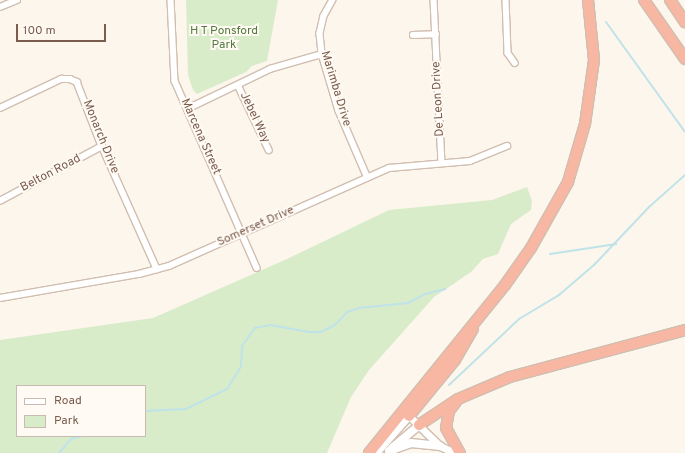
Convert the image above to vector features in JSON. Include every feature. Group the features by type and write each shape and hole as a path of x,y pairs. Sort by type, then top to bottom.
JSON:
{"highway":[{"path":"369,453 476,320 531,248 568,182 585,124 594,60 588,0"},
{"path":"644,0 685,59"},
{"path":"670,0 685,22"},
{"path":"409,416 468,342 476,320"},
{"path":"419,425 458,399 530,370 685,330"},
{"path":"458,399 449,411 446,428 460,453"}],"main road":[{"path":"376,453 409,416"},
{"path":"388,452 419,425"},
{"path":"388,452 411,443 440,446"}],"street":[{"path":"0,7 17,0"},
{"name":"Marcena Street","path":"172,0 173,65 175,81 258,268"},
{"name":"Marimba Drive","path":"333,0 324,16 320,34 322,54 339,111 367,176"},
{"name":"De Leon Drive","path":"434,0 442,163"},
{"path":"506,0 508,53 514,63"},
{"path":"413,35 436,34"},
{"path":"187,109 270,69 322,54"},
{"name":"Monarch Drive","path":"0,108 61,79 70,79 79,87 102,146 157,269"},
{"name":"Jebel Way","path":"238,85 269,150"},
{"name":"Belton Road","path":"0,201 102,146"},
{"name":"Somerset Drive","path":"0,298 157,269 243,234 367,176 395,167 481,158 507,146"},
{"path":"409,416 440,446 455,453"}],"green space":[{"name":"H T Ponsford Park","path":"186,0 278,0 267,61 252,66 246,72 197,94 193,90 188,75"},
{"path":"527,187 532,201 531,210 511,224 498,254 483,259 471,272 434,297 369,370 351,397 327,453 0,453 0,340 153,318 287,259 389,210 492,200"}],"waterway":[{"path":"606,22 685,132"},
{"path":"449,385 519,319 559,295 594,265 649,207 685,175"},
{"path":"550,254 616,244"},
{"path":"146,411 186,409 227,389 241,367 242,346 255,328 270,325 309,332 321,332 335,325 347,312 359,308 408,303 425,294 445,289"},
{"path":"59,453 71,439 79,437"}]}
